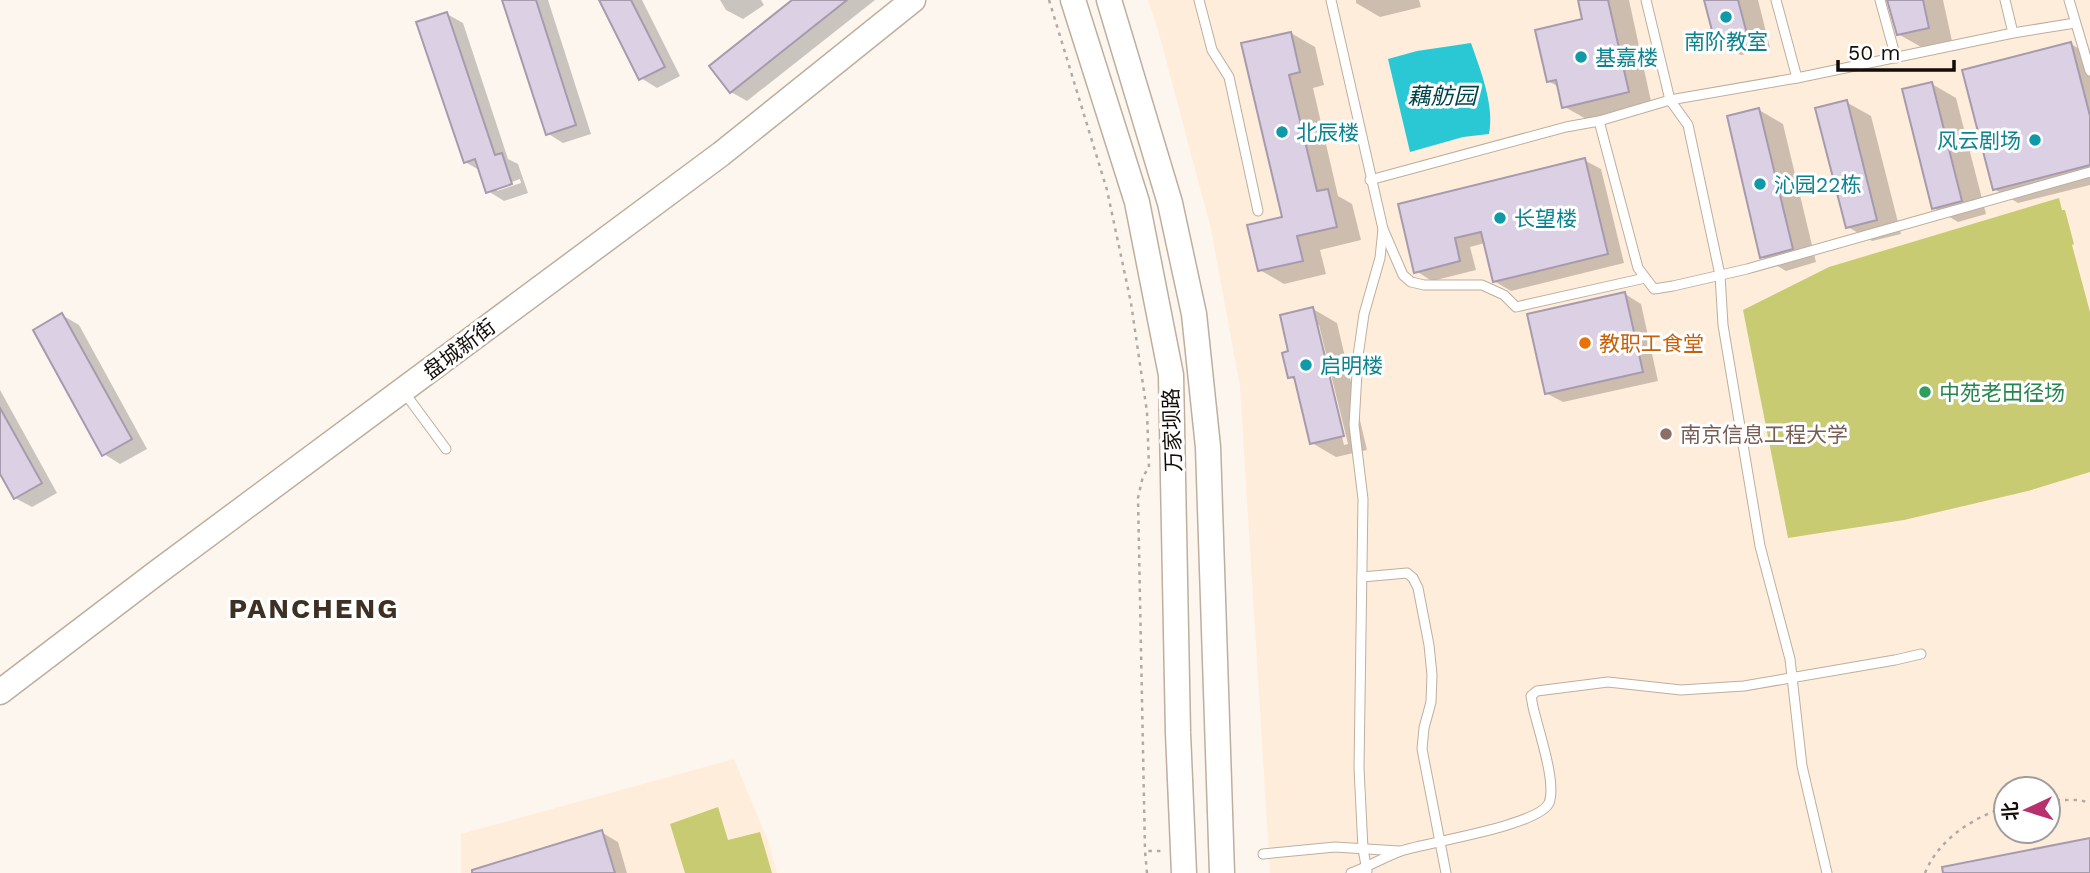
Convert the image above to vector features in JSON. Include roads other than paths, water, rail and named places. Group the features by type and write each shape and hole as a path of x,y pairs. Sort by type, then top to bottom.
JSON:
{"main road":[{"name":"盘城新街","path":"2,686 721,154 913,0"},
{"name":"万家坝路","path":"1073,0 1137,202 1171,374 1178,733 1184,873"},
{"name":"万家坝路","path":"1109,0 1170,203 1194,314 1208,447 1223,873"}],"lane":[{"path":"1199,0 1212,50 1229,77 1258,211"},
{"path":"1331,0 1382,229 1403,275 1411,282 1424,285 1482,285 1504,295 1516,307 1645,278"},
{"path":"1646,0 1670,100 1688,125 1720,275 1723,325 1760,546 1790,659 1802,766 1827,873"},
{"path":"1776,0 1797,78"},
{"path":"1880,0 1896,58"},
{"path":"2005,0 2013,33"},
{"path":"2069,0 2090,71"},
{"path":"1370,180 1670,100 2076,23"},
{"path":"1599,121 1638,268 1654,289 1720,275 2090,172"},
{"path":"1366,870 1359,768 1363,499 1354,425 1358,356 1364,314 1380,258 1382,229"},
{"path":"403,390 446,449"},
{"path":"1362,577 1407,573 1418,588 1432,675 1431,702 1422,749 1446,873"},
{"path":"1263,854 1335,847 1400,851 1524,820 1539,813 1549,803 1551,778 1531,696 1537,691 1608,682 1681,690 1744,686 1921,654"},
{"path":"1351,873 1366,870 1400,851"}],"water":[{"name":"藕舫园","path":"1471,43 1488,100 1489,134 1463,137 1410,152 1388,59 1417,51"}],"place":[{"name":"南阶教室","path":"1726,17"},
{"name":"基嘉楼","path":"1581,57"},
{"name":"北辰楼","path":"1282,132"},
{"name":"风云剧场","path":"2035,140"},
{"name":"沁园22栋","path":"1760,184"},
{"name":"长望楼","path":"1500,218"},
{"name":"教职工食堂","path":"1585,343"},
{"name":"启明楼","path":"1306,365"},
{"name":"中苑老田径场","path":"1925,392"},
{"name":"南京信息工程大学","path":"1666,434"}],"district":[{"name":"PANCHENG","path":"314,608"}]}
